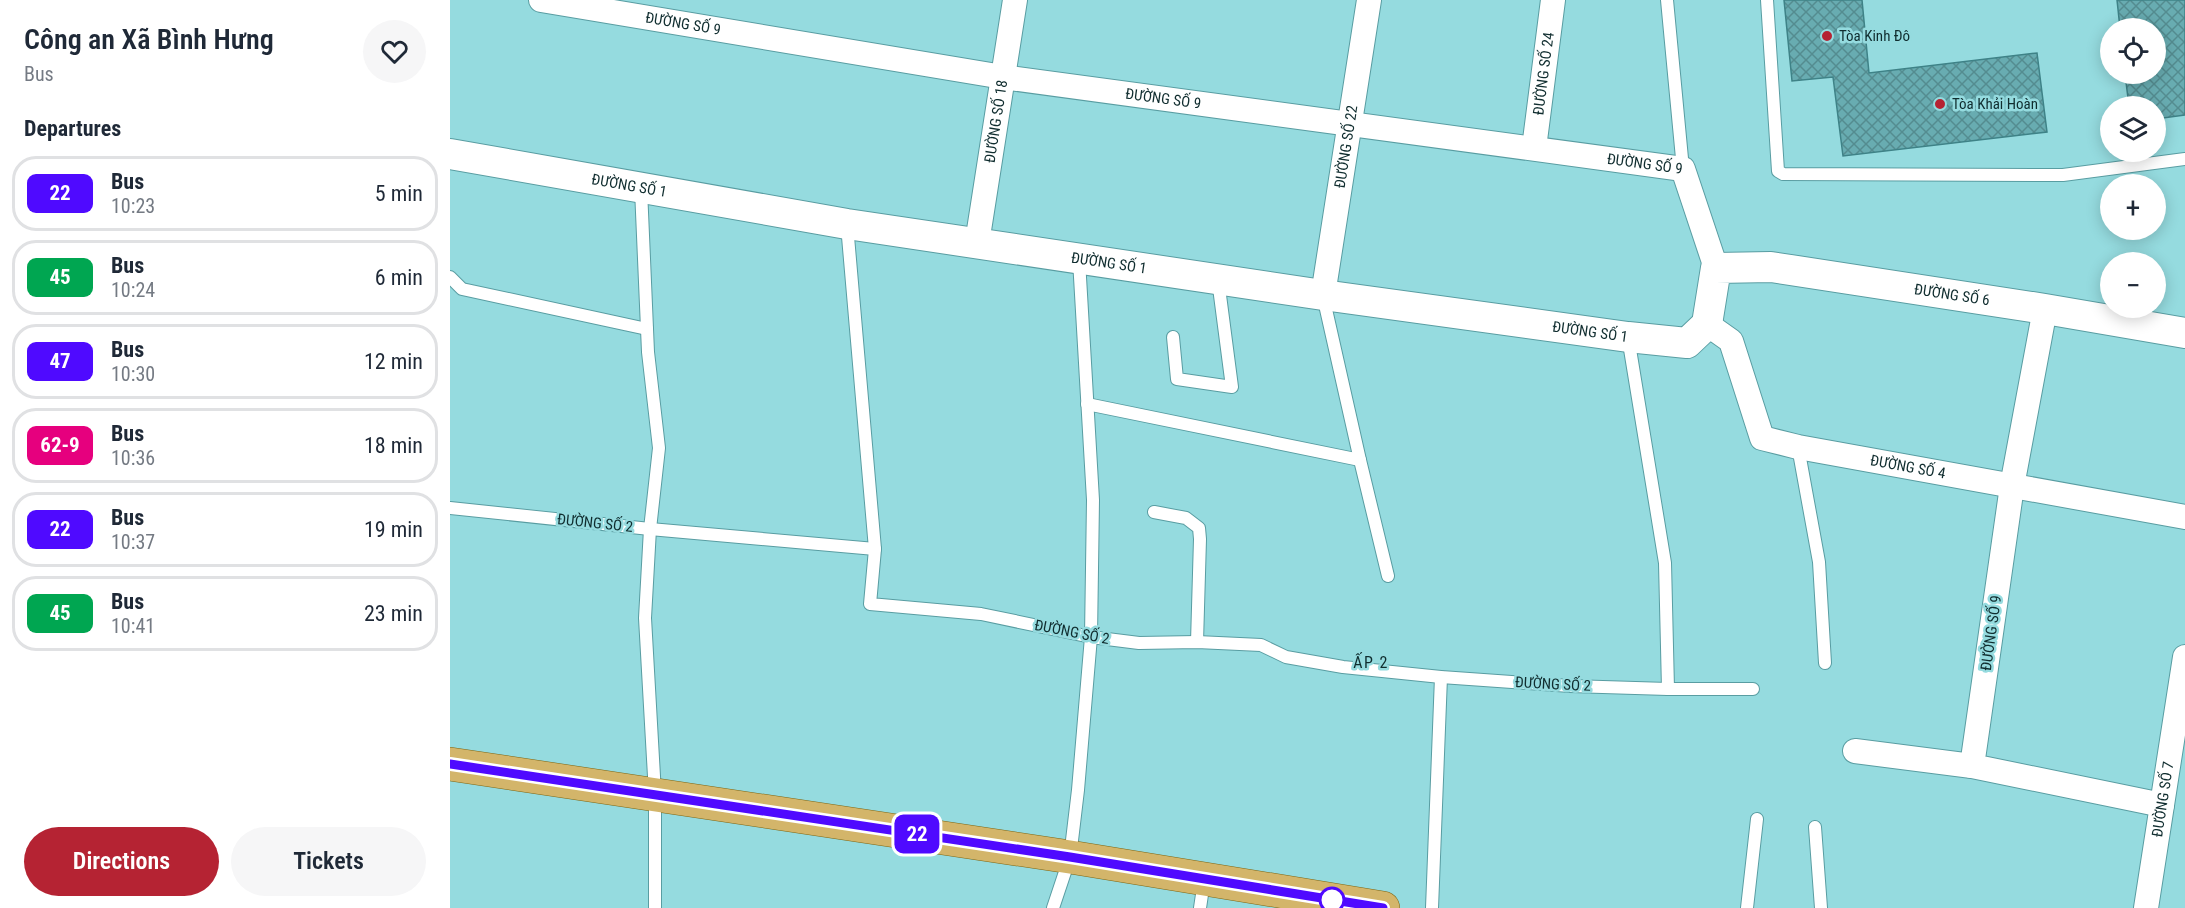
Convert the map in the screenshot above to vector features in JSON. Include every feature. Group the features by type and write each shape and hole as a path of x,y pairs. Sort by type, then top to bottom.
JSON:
{"main road":[{"path":"450,764 1070,857 1202,894 1383,908"}],"street":[{"name":"ĐƯỜNG SỐ 9","path":"541,0 1003,77 1683,169 1716,268"},
{"name":"ĐƯỜNG SỐ 18","path":"977,243 1015,0"},
{"name":"ĐƯỜNG SỐ 22","path":"1323,295 1370,0"},
{"name":"ĐƯỜNG SỐ 24","path":"1534,148 1553,0"},
{"name":"ĐƯỜNG SỐ 1","path":"450,154 847,224 1628,338 1687,343 1707,324"},
{"name":"ĐƯỜNG SỐ 6","path":"1716,268 1771,267 2185,333"},
{"path":"1707,324 1716,268"},
{"name":"ĐƯỜNG SỐ 9","path":"1972,766 2012,486 2045,309"},
{"name":"ĐƯỜNG SỐ 4","path":"1707,324 1731,340 1762,438 1798,447 2185,517"},
{"name":"ĐƯỜNG SỐ 7","path":"2146,908 2185,657"},
{"path":"1855,751 1972,766 2162,805"}],"lane":[{"path":"1666,0 1683,169"},
{"path":"1767,0 1778,171 1783,174 2063,175 2185,159"},
{"path":"641,188 647,328 659,448 650,529 645,618 655,794 656,908"},
{"path":"847,224 875,549"},
{"path":"1053,908 1070,857 1091,637 1093,500 1079,258"},
{"path":"450,276 462,289 647,328"},
{"path":"1173,337 1177,379 1232,387 1218,279"},
{"path":"1323,295 1388,576"},
{"path":"1628,338 1665,563 1668,689"},
{"path":"1087,404 1360,460"},
{"path":"1798,447 1819,562 1825,663"},
{"name":"ĐƯỜNG SỐ 2","path":"450,508 875,549 870,604 981,614 1091,637 1139,643 1197,642 1261,645 1286,657 1343,667 1441,677 1570,686 1753,689"},
{"path":"1154,512 1186,518 1199,528 1197,642"},
{"path":"1432,908 1441,677"},
{"path":"1747,908 1757,819"},
{"path":"1815,827 1821,908"}],"building":[{"name":"Tòa Khải Hoàn","path":"1784,0 1862,0 1869,73 2037,53 2047,132 1843,156 1833,77 1792,81"},
{"path":"2117,0 2185,0 2185,115 2166,118 2166,96 2128,96 2126,84 2166,84 2166,18 2119,18"}],"bus line":[{"name":"22","path":"450,764 1070,857 1383,908"}],"place":[{"name":"Tòa Kinh Đô","path":"1827,36"},
{"name":"Tòa Khải Hoàn","path":"1940,104"}],"district":[{"name":"ẤP 2","path":"1371,662"}]}
